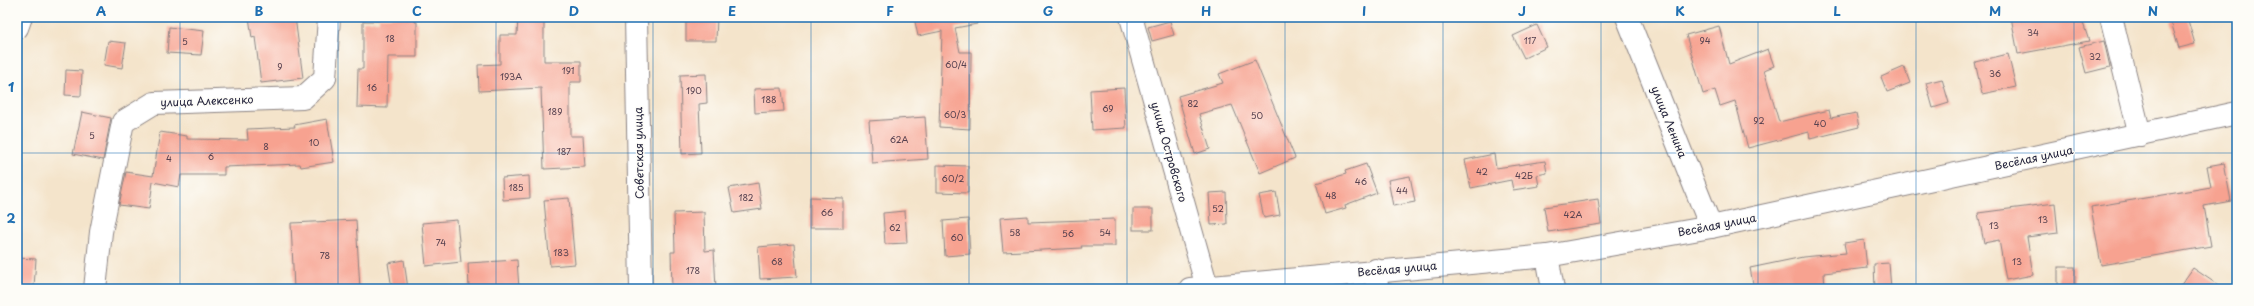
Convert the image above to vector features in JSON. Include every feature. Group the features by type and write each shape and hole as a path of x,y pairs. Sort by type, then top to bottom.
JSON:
{"street":[{"path":"17,28 21,17"},
{"name":"улица Алексенко","path":"95,289 101,232 123,122 154,103 303,98 325,78 329,17"},
{"name":"Советская улица","path":"636,17 641,289"},
{"name":"улица Островского","path":"1131,17 1198,288"},
{"name":"улица Ленина","path":"1627,17 1711,227"},
{"path":"2111,17 2140,135"},
{"name":"Весёлая улица","path":"1198,288 1376,280 1547,256 1711,227 2237,113"},
{"path":"1547,256 1553,289"}],"building":[{"path":"249,17 295,17 303,78 261,83 255,37 252,38"},
{"path":"379,17 415,17 415,22 417,22 417,57 388,57 387,108 357,107 358,69 363,69 363,21 379,21"},
{"path":"518,17 544,17 544,61 581,61 581,82 570,82 570,136 583,136 585,167 544,169 541,88 479,91 478,65 500,64 500,35 517,35"},
{"path":"686,17 717,17 716,41 686,41"},
{"path":"914,17 976,17 977,24 955,28 960,52 971,52 970,129 939,127 942,31 918,36"},
{"path":"2011,17 2081,17 2089,41 2018,54"},
{"path":"2187,17 2195,44 2179,48 2171,22"},
{"path":"1170,21 1174,35 1152,41 1148,27"},
{"path":"1537,25 1547,47 1524,58 1513,36"},
{"path":"1719,26 1729,64 1768,49 1774,66 1764,70 1779,122 1829,110 1831,118 1856,113 1859,127 1810,139 1809,132 1748,148 1735,101 1720,106 1715,90 1703,94 1686,35"},
{"path":"169,27 204,31 201,55 167,53"},
{"path":"108,41 126,43 122,68 104,65"},
{"path":"2104,41 2110,67 2086,73 2079,47"},
{"path":"2008,54 2016,87 1982,94 1975,62"},
{"path":"1255,60 1295,158 1260,173 1232,105 1199,114 1210,149 1195,154 1178,96 1223,83 1219,74"},
{"path":"1904,67 1910,83 1887,92 1881,77"},
{"path":"66,70 82,71 81,96 65,95"},
{"path":"706,74 707,103 699,104 701,153 682,154 680,75"},
{"path":"1942,79 1949,103 1933,108 1926,83"},
{"path":"782,88 784,111 755,113 754,89"},
{"path":"1124,88 1126,128 1092,130 1090,90"},
{"path":"82,112 111,118 103,160 73,154"},
{"path":"925,117 928,159 872,163 869,121"},
{"path":"327,119 334,162 301,167 300,164 224,167 224,175 181,175 179,187 153,182 149,209 119,205 126,172 153,176 160,132 187,136 187,139 248,140 247,129 295,127 294,125"},
{"path":"1494,154 1496,168 1545,161 1547,173 1537,175 1539,186 1513,190 1511,180 1471,188 1465,160"},
{"path":"2224,163 2231,201 2204,206 2211,246 2101,265 2091,207 2211,187 2207,166"},
{"path":"1366,164 1377,193 1345,205 1346,208 1325,214 1316,183 1346,174 1345,171"},
{"path":"937,165 968,166 968,193 937,192"},
{"path":"529,176 530,198 503,200 502,178"},
{"path":"1410,176 1415,202 1393,206 1388,180"},
{"path":"758,183 762,209 734,213 729,188"},
{"path":"1226,192 1227,224 1211,225 1209,193"},
{"path":"1276,192 1280,215 1264,218 1259,195"},
{"path":"810,197 843,198 843,228 810,228"},
{"path":"569,198 575,264 550,266 544,200"},
{"path":"1598,199 1601,224 1548,232 1544,207"},
{"path":"2055,203 2058,233 2027,237 2033,275 2006,280 1999,240 1984,243 1978,213"},
{"path":"1133,209 1153,209 1153,230 1133,230"},
{"path":"905,211 907,243 885,244 883,213"},
{"path":"704,212 705,251 714,250 716,289 672,289 671,252 675,252 674,213"},
{"path":"1028,216 1028,222 1115,219 1115,246 1081,246 1082,248 1003,252 1000,218"},
{"path":"968,219 970,254 945,256 943,221"},
{"path":"356,220 360,289 294,289 291,223"},
{"path":"457,220 461,262 426,266 422,223"},
{"path":"1864,240 1867,268 1824,273 1825,289 1754,289 1750,268 1803,257 1846,253 1844,243"},
{"path":"794,244 797,277 760,279 758,247"},
{"path":"17,258 36,259 34,287 17,287"},
{"path":"404,260 408,289 392,289 388,263"},
{"path":"517,260 519,289 469,289 468,263"},
{"path":"1889,263 1891,289 1875,289 1874,264"},
{"path":"2058,267 2075,267 2075,289 2058,289"},
{"path":"2193,268 2224,289 2178,289"}]}
